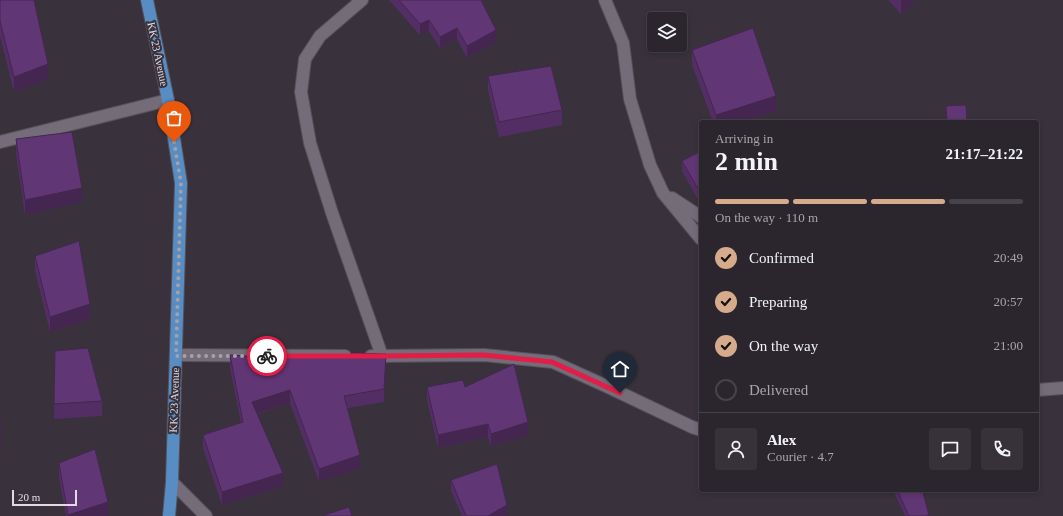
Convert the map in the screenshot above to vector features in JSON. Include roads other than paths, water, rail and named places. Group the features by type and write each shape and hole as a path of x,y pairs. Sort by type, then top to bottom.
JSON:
{"main road":[{"name":"KK 23 Avenue","path":"147,0 168,100 181,183 172,482 169,516"}],"street":[{"path":"362,0 320,36 305,59 301,92 310,143 332,213 382,356"},
{"path":"606,0 623,43 630,99 650,165 663,193 699,237"},
{"path":"0,142 168,100"},
{"path":"663,193 699,216"},
{"path":"176,356 484,355 552,362 699,429"},
{"path":"1039,390 1063,388"},
{"path":"172,482 206,516"}]}
